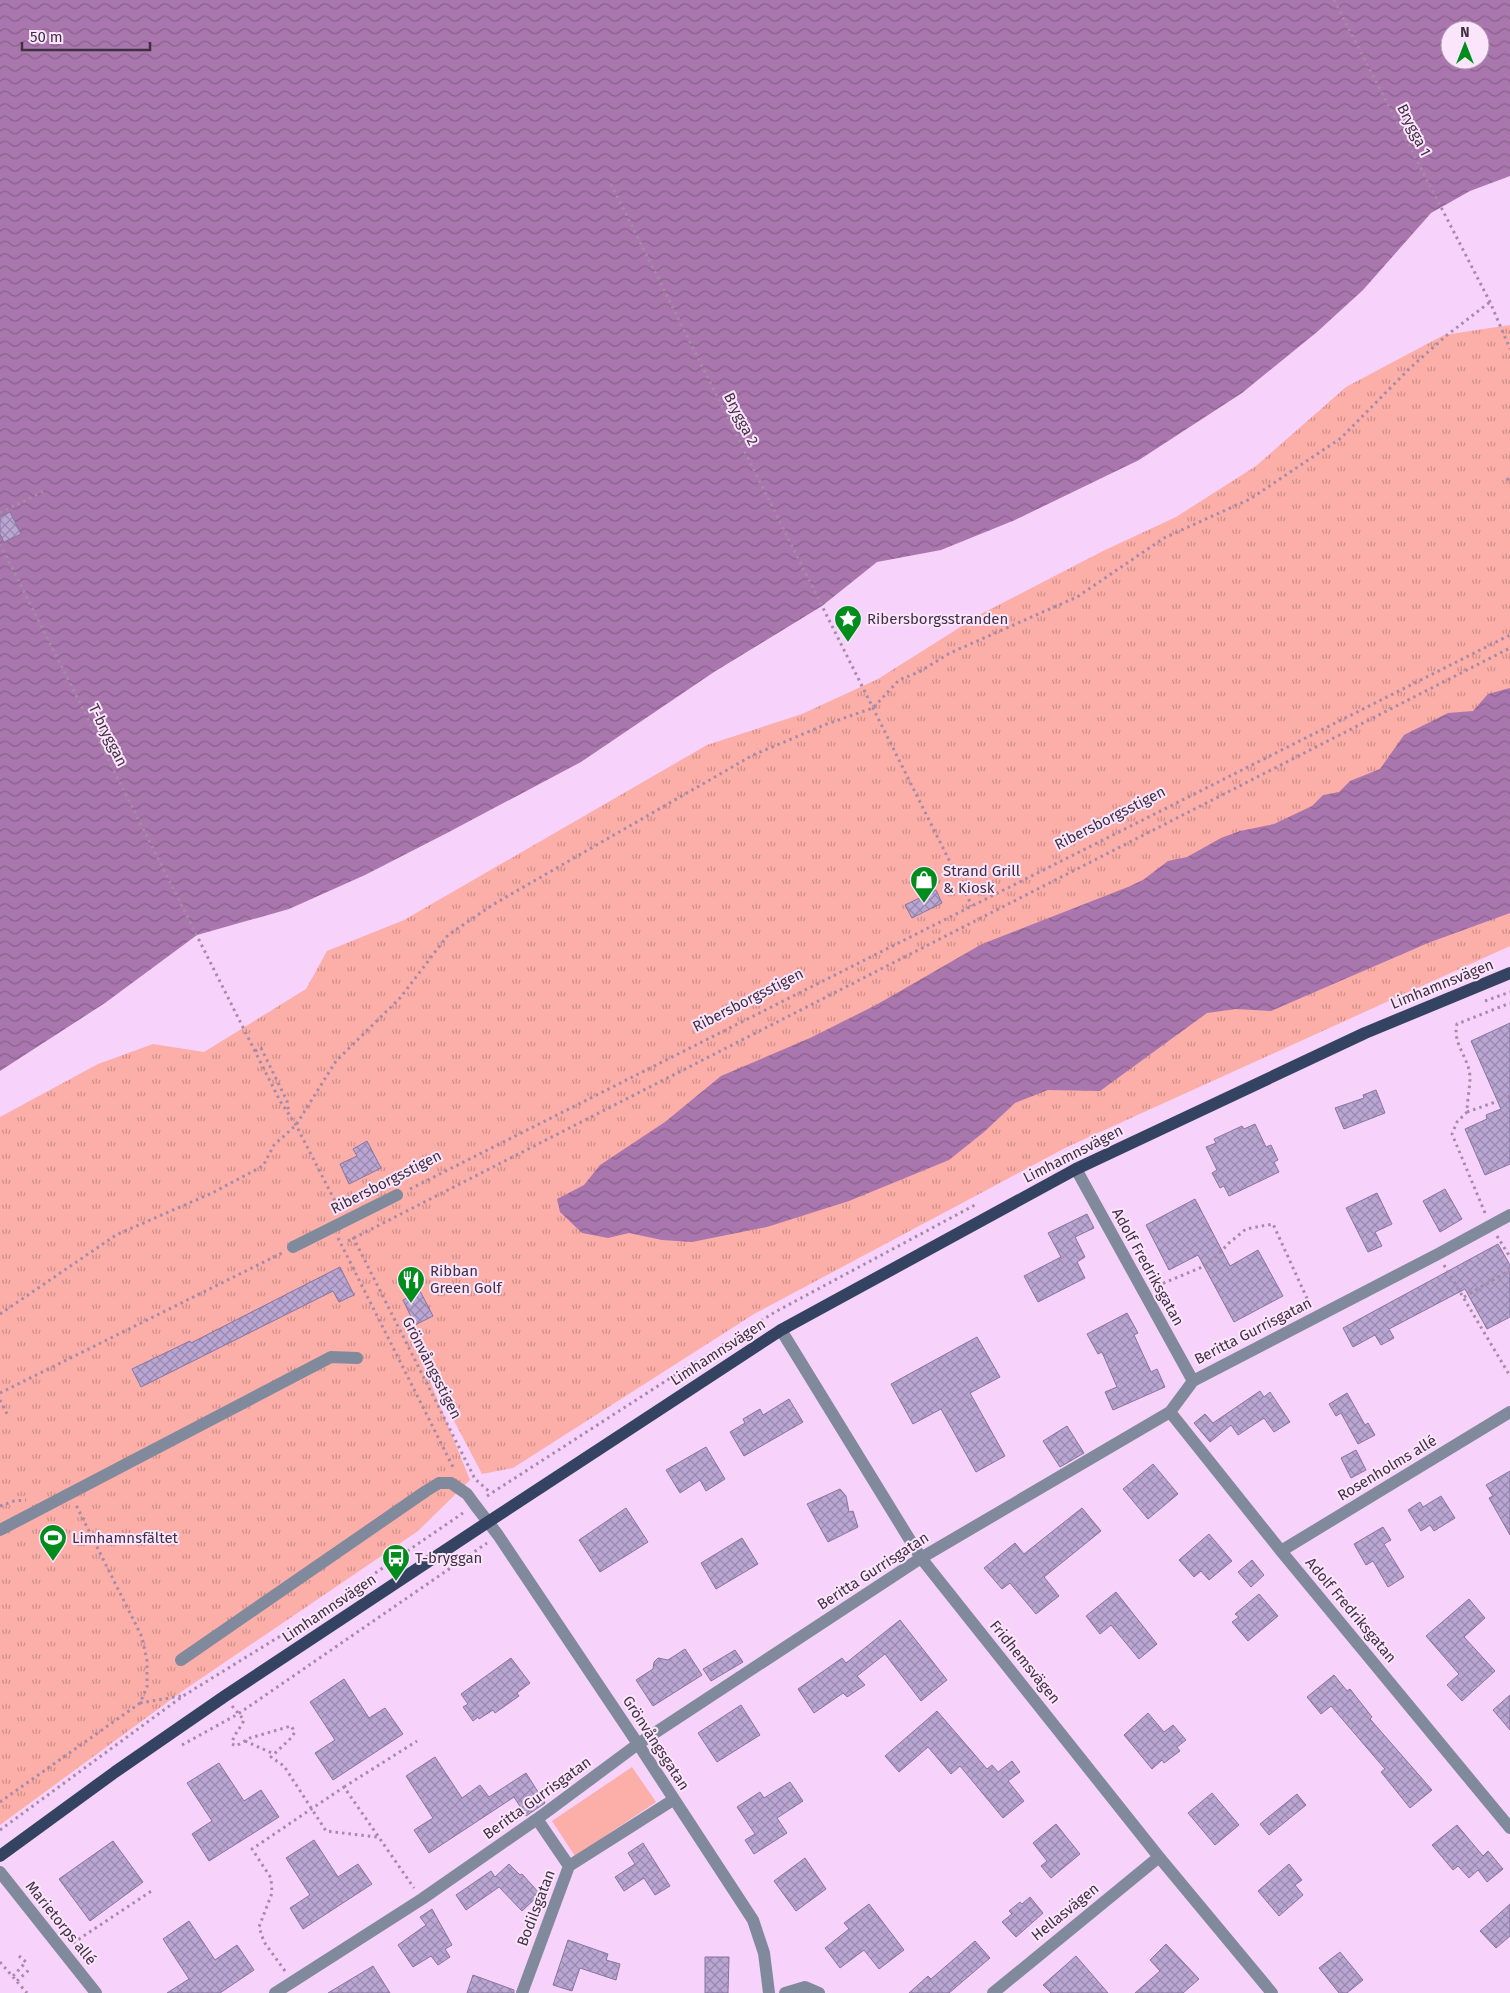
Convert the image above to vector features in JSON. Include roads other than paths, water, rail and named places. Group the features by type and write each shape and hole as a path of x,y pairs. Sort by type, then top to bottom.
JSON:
{"main road":[{"name":"Limhamnsvägen","path":"0,1856 115,1772 225,1696 781,1330 1076,1169 1365,1033 1510,973"}],"street":[{"name":"Adolf Fredriksgatan","path":"1076,1169 1192,1381"},
{"name":"Ribersborgsstigen","path":"294,1247 397,1195"},
{"name":"Beritta Gurrisgatan","path":"275,1993 422,1899 538,1819 638,1744 921,1558 1170,1412 1192,1381 1510,1215"},
{"name":"Fridhemsvägen","path":"781,1330 921,1558 1159,1857 1272,1993"},
{"path":"0,1530 332,1357 357,1358"},
{"name":"Adolf Fredriksgatan","path":"1170,1412 1510,1828"},
{"name":"Rosenholms allé","path":"1282,1551 1510,1412"},
{"name":"Grönvångsgatan","path":"181,1660 426,1491 439,1484 451,1483 459,1487 498,1535 753,1920 764,1953 769,1993"},
{"name":"Bodilsgatan","path":"522,1993 569,1866 673,1800"},
{"path":"538,1819 569,1866"},
{"name":"Hellasvägen","path":"992,1993 1159,1857"},
{"name":"Marietorps allé","path":"0,1872 96,1993"},
{"path":"786,1993 805,1986 819,1993"}],"water":[{"path":"0,0 1510,0 1510,176 1470,191 1431,213 1363,290 1317,332 1242,393 1139,460 1015,520 941,550 877,562 822,606 714,672 581,762 365,875 289,909 197,935 105,1003 0,1071"},
{"path":"1510,688 1510,913 1428,943 1271,1011 1236,1009 1207,1013 1100,1091 1048,1090 1015,1103 984,1132 949,1160 849,1201 767,1227 692,1242 662,1240 629,1233 608,1238 582,1233 560,1212 557,1199 584,1185 600,1165 665,1122 721,1076 810,1038 876,1005 982,944 1128,887 1143,880 1168,861 1187,857 1221,838 1240,831 1274,824 1312,806 1323,795 1339,792 1350,781 1380,769 1404,735 1448,713 1473,711 1488,694"}],"place":[{"name":"Ribersborgsstranden","path":"848,643"},
{"name":"Strand Grill & Kiosk","path":"924,904"},
{"name":"Ribban Green Golf","path":"411,1304"},
{"name":"Limhamnsfältet","path":"53,1562"},
{"name":"T-bryggan","path":"396,1582"}]}
